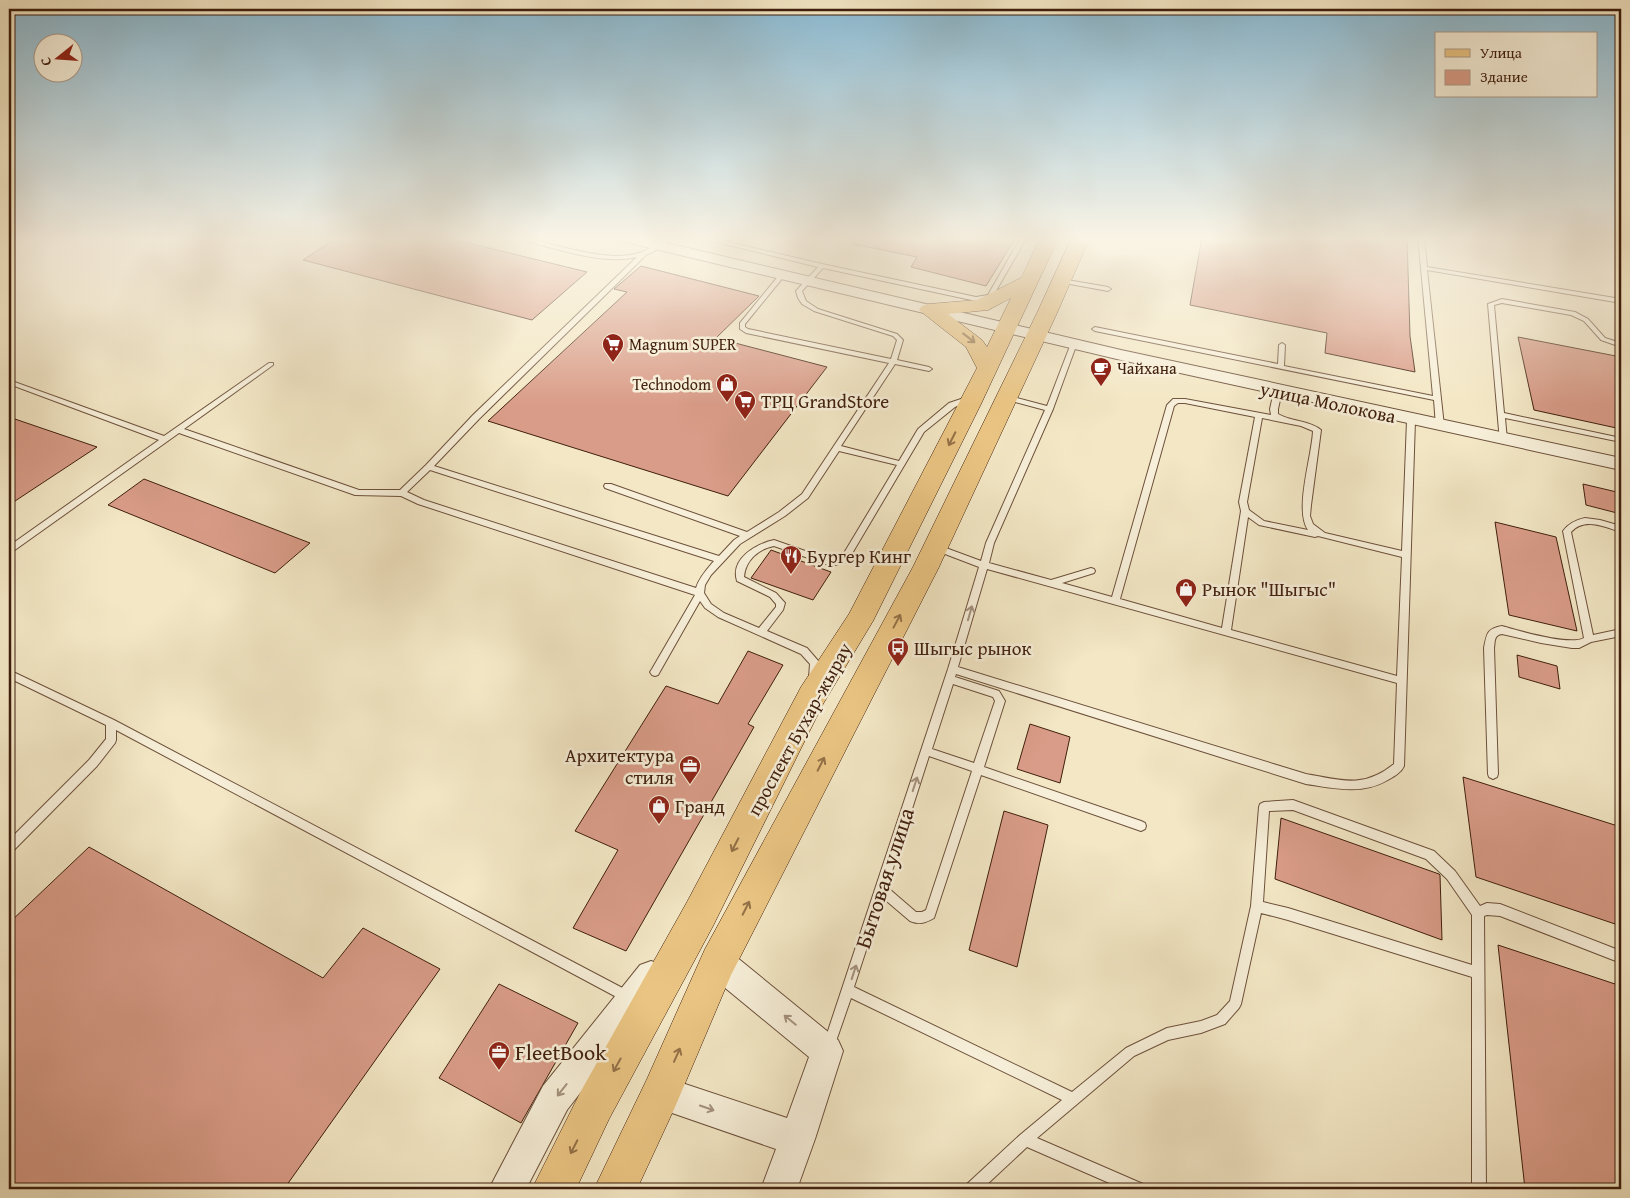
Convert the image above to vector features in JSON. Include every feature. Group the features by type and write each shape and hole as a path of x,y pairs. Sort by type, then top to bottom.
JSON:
{"main road":[{"path":"929,310 981,306 1006,293"},
{"name":"проспект Бухар-жырау","path":"553,1189 595,1105 700,914 812,696 859,621 973,397 1023,293"},
{"name":"проспект Бухар-жырау","path":"615,1189 661,1093 718,962 926,567 1055,293"},
{"path":"929,310 976,344 987,367"},
{"path":"812,696 848,712"}],"street":[{"name":"улица Молокова","path":"859,293 1073,346 1621,464"},
{"path":"507,1189 556,1098 700,914"},
{"path":"718,962 827,1051"},
{"name":"Бытовая улица","path":"779,1189 798,1139 827,1051"},
{"path":"661,1093 798,1139"}],"lane":[{"path":"402,493 476,417 607,293"},
{"path":"767,293 742,324 742,328 746,331 894,360 930,369"},
{"path":"655,672 700,593 701,586 708,573 746,535 782,514 805,496 894,360 900,340 895,335 816,310 804,304 799,293"},
{"path":"948,293 976,299 985,299 992,293"},
{"path":"1427,293 1440,426"},
{"path":"1573,293 1621,301"},
{"path":"1503,440 1491,304 1502,301 1573,313 1586,320 1603,339 1621,345"},
{"path":"1094,328 1437,399"},
{"path":"1281,367 1282,344"},
{"name":"Бытовая улица","path":"827,1051 952,674 990,543 1049,409 1073,346"},
{"path":"9,550 271,364"},
{"path":"9,382 165,439"},
{"path":"1278,391 1274,409 1275,415 1280,419"},
{"path":"761,632 780,608 781,603 773,595 740,578 740,570 747,558 765,544 774,543 831,563 844,560 921,431 952,405 973,397"},
{"path":"1006,397 1049,409"},
{"path":"1115,602 1171,405 1176,401 1186,401 1280,419 1303,424 1317,430 1307,521 1311,529 1323,535"},
{"path":"1501,414 1621,440"},
{"path":"1226,632 1245,511 1243,502 1259,415"},
{"path":"952,674 1306,779 1354,786 1368,785 1387,778 1399,766 1411,420"},
{"path":"178,430 358,493 402,493 421,502 700,593 708,606 721,615 804,651 815,663 812,696"},
{"path":"838,448 902,464"},
{"path":"429,467 720,560"},
{"path":"608,486 746,535"},
{"path":"1245,511 1262,523 1323,535 1406,555"},
{"path":"1589,638 1568,531 1572,524 1584,520 1621,529"},
{"path":"934,547 984,565 1050,584 1402,681"},
{"path":"1050,584 1091,571"},
{"path":"1493,774 1489,648 1491,635 1495,631 1502,630 1577,644 1589,638 1621,633"},
{"path":"9,674 111,723 632,1000"},
{"path":"881,889 914,917 923,918 930,914 1000,701 996,694 952,674"},
{"path":"9,847 93,763 110,740 111,723"},
{"path":"926,751 1141,826"},
{"path":"972,1189 1025,1140 1130,1052 1167,1034 1201,1027 1221,1020 1236,1004 1257,906 1264,807 1293,804 1430,855 1451,875 1478,913 1479,1189"},
{"path":"1257,906 1478,974"},
{"path":"1478,913 1487,909 1500,910 1621,957"},
{"path":"848,990 1073,1099"},
{"path":"1025,1140 1138,1189"}],"building":[{"path":"429,293 563,293 532,320"},
{"path":"626,293 747,293 759,296 716,338 827,367 728,496 488,421"},
{"path":"1192,293 1409,293 1410,336 1415,372 1325,353 1327,333 1190,305"},
{"path":"1518,337 1621,357 1621,429 1534,410"},
{"path":"9,417 97,447 9,505"},
{"path":"144,479 310,543 275,573 108,505"},
{"path":"1583,484 1621,493 1621,514 1586,505"},
{"path":"1495,522 1556,537 1577,631 1509,615"},
{"name":"Бургер Кинг","path":"771,550 831,572 813,600 751,578"},
{"path":"748,651 783,665 748,724 754,727 626,951 573,928 618,850 575,831 666,686 718,704"},
{"path":"1517,655 1557,666 1560,689 1519,677"},
{"path":"1030,724 1070,737 1060,783 1017,769"},
{"path":"1463,777 1621,827 1621,926 1476,877"},
{"path":"1004,811 1048,825 1017,967 969,950"},
{"path":"1281,818 1439,874 1442,940 1275,879"},
{"path":"89,847 323,978 363,928 440,969 284,1189 9,1189 9,923"},
{"path":"1498,945 1621,986 1621,1189 1525,1189"},
{"path":"499,984 578,1023 521,1123 439,1078"}],"place":[{"name":"Magnum SUPER","path":"613,363"},
{"name":"Чайхана","path":"1101,387"},
{"name":"Technodom","path":"727,403"},
{"name":"ТРЦ GrandStore","path":"745,420"},
{"name":"Бургер Кинг","path":"791,575"},
{"name":"Рынок \"Шыгыс\"","path":"1186,608"},
{"name":"Шыгыс рынок","path":"898,667"},
{"name":"Архитектура стиля","path":"690,785"},
{"name":"Гранд","path":"659,825"},
{"name":"FleetBook","path":"499,1071"}]}
